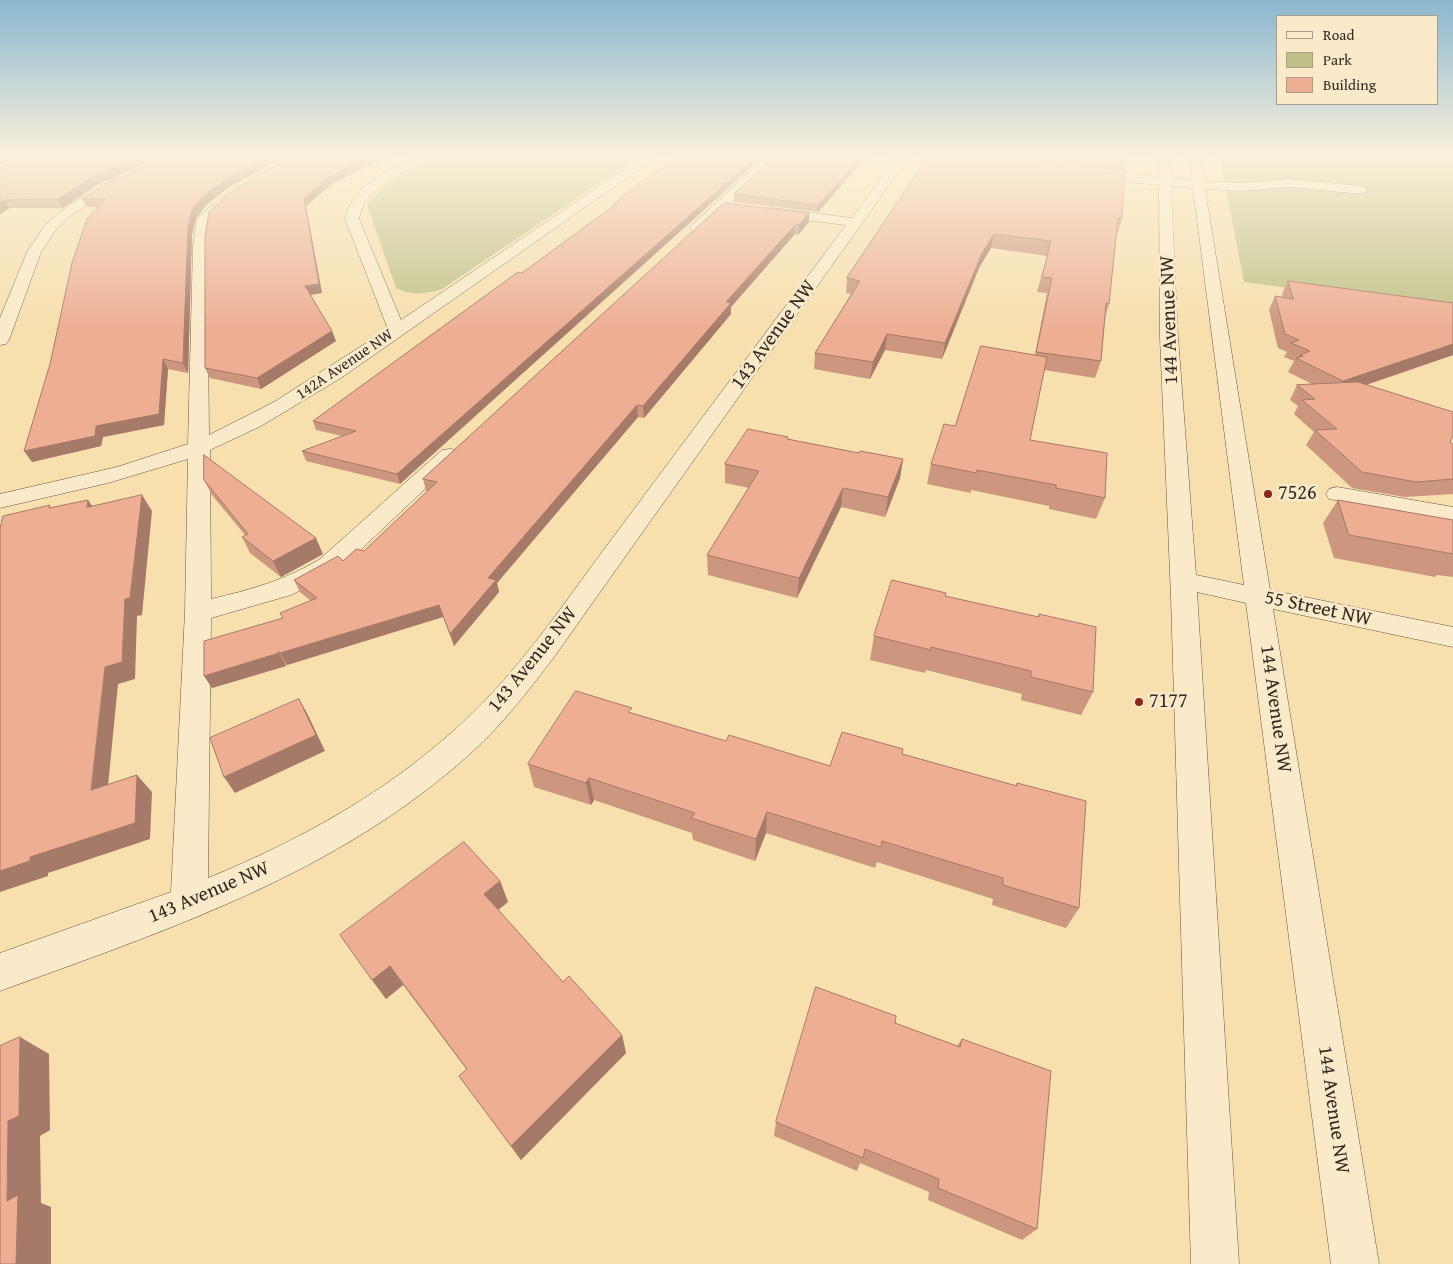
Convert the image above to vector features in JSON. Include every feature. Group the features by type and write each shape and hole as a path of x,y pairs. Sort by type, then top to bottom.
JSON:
{"street":[{"path":"0,340 37,246 54,225 68,213"},
{"path":"189,904 198,612 197,448 200,246 204,218 209,213"},
{"path":"353,213 352,218 397,330"},
{"name":"142A Avenue NW","path":"0,502 164,460 230,434 295,399 569,213"},
{"path":"685,240 723,213"},
{"path":"776,213 854,222"},
{"name":"143 Avenue NW","path":"0,972 189,904 252,877 311,847 369,813 461,744 491,714 544,650 861,213"},
{"name":"144 Avenue NW","path":"1166,213 1169,337 1183,581 1216,1264"},
{"name":"144 Avenue NW","path":"1204,213 1355,1264"},
{"path":"198,612 289,587 330,565 460,445"},
{"path":"1337,494 1453,514"},
{"name":"55 Street NW","path":"1183,581 1453,637"}],"green space":[{"path":"370,213 555,213 442,289 419,293 402,291 396,288"},
{"path":"1231,213 1453,213 1453,310 1244,282"}],"building":[{"path":"92,213 191,213 188,226 183,363 163,359 159,414 96,426 95,436 24,451 50,364 72,263 87,219"},
{"path":"209,213 307,213 319,284 305,286 332,331 257,378 205,368 205,237"},
{"path":"604,213 692,213 397,474 302,451 356,431 313,421 518,272 522,273"},
{"path":"713,213 809,213 799,225 795,225 726,302 731,303 643,406 637,405 488,578 496,580 450,634 439,605 280,653 278,651 279,653 204,676 204,641 283,618 280,613 317,598 294,580 338,556 343,561 356,549 364,551 437,482 423,479"},
{"path":"891,213 1122,213 1122,218 1118,218 1109,304 1106,303 1101,361 1036,352 1052,278 1042,277 1051,241 994,234 982,253 945,343 887,334 873,362 815,353 860,281 847,278"},
{"path":"1288,281 1453,303 1453,344 1343,381 1296,358 1310,351 1291,343 1299,340 1285,334 1275,296 1293,299"},
{"path":"981,346 1047,357 1030,440 1107,453 1105,498 1056,488 1056,485 977,470 976,473 931,464 944,424 955,426"},
{"path":"1358,382 1453,412 1453,436 1450,442 1453,444 1453,479 1416,482 1362,472 1315,430 1337,429 1302,400 1315,399 1297,385"},
{"path":"748,429 788,437 787,439 859,453 860,451 903,459 888,497 843,488 799,578 707,555 759,471 725,464"},
{"path":"204,455 316,538 273,561 242,537 248,534 204,480"},
{"path":"142,495 130,598 125,599 122,662 105,667 91,790 137,775 135,823 30,857 30,861 0,871 0,528 3,516 50,505 49,508 88,500 87,507"},
{"path":"1338,500 1453,520 1453,554 1349,535"},
{"path":"892,580 946,593 945,596 1039,617 1039,614 1096,627 1093,692 1031,677 1031,671 931,647 931,650 874,636"},
{"path":"576,691 632,708 628,712 726,741 729,735 830,766 842,732 903,749 902,754 1017,786 1017,783 1086,801 1079,908 1003,885 1003,878 882,841 881,847 767,812 756,839 691,818 695,813 589,778 586,783 528,764"},
{"path":"299,699 316,735 224,777 210,738"},
{"path":"464,842 500,881 484,894 563,982 569,976 622,1035 511,1146 459,1076 467,1069 390,966 372,980 340,935"},
{"path":"816,987 896,1016 895,1023 960,1047 962,1039 1051,1071 1037,1229 938,1188 939,1179 865,1149 863,1158 776,1122"},
{"path":"20,1037 19,1116 8,1121 7,1201 18,1195 16,1264 0,1264 0,1046"}],"place":[{"name":"7526","path":"1268,494"},
{"name":"7177","path":"1139,702"}]}
